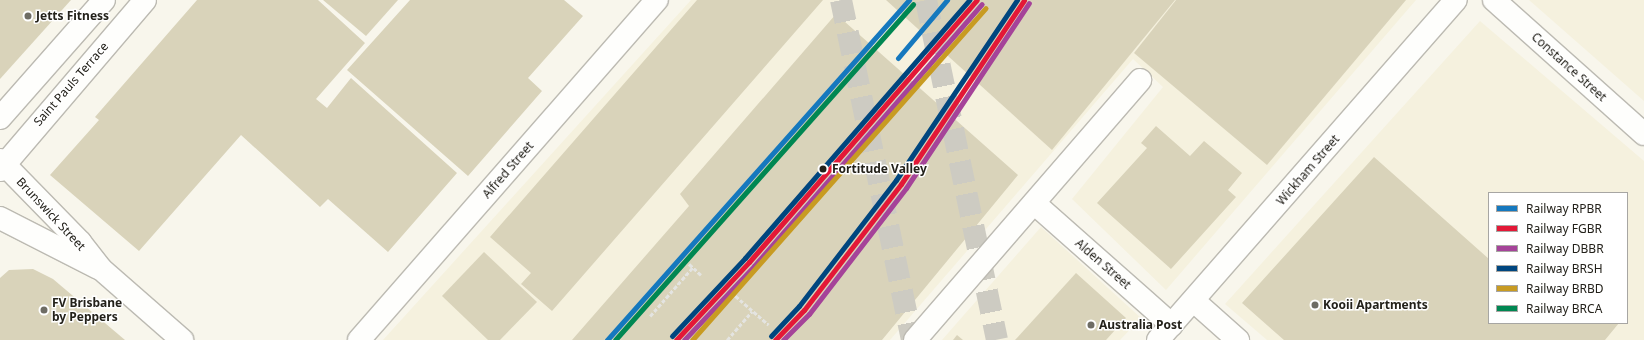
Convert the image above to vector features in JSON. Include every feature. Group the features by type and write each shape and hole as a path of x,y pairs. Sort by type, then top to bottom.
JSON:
{"main road":[{"path":"0,118 104,0"},
{"name":"Saint Pauls Terrace","path":"1,165 145,0"},
{"name":"Alfred Street","path":"359,340 657,0"},
{"name":"Wickham Street","path":"1165,332 1194,301 1456,0"},
{"name":"Constance Street","path":"1494,0 1644,134"},
{"path":"915,340 1140,80"},
{"name":"Brunswick Street","path":"1,165 80,242 101,269 182,340"},
{"name":"Alden Street","path":"1034,203 1165,332"},
{"name":"Brunswick Street","path":"0,218 101,269"},
{"path":"1194,301 1238,340"}],"path":[{"path":"685,260 701,275"},
{"path":"650,316 693,267"},
{"path":"731,292 769,325"},
{"path":"726,340 752,311"}],"shaded area":[{"path":"691,0 1416,0 1166,290 1072,199 1163,87 1133,59 890,340 383,340"},
{"path":"1529,0 1644,0 1644,101"},
{"path":"1480,21 1644,161 1644,340 1267,340 1225,304"},
{"path":"1041,227 1141,318 1120,340 942,340"}],"building":[{"name":"Jetts Fitness","path":"0,0 71,0 0,79"},
{"path":"197,0 318,0 365,43 316,99 327,108 351,78 457,173 388,252 328,199 320,207 241,135 139,251 50,175 99,120 95,117"},
{"path":"323,0 398,0 366,36"},
{"path":"410,0 564,0 583,16 528,78 542,91 468,176 347,70"},
{"path":"697,0 823,0 552,311 521,284 531,273 490,237"},
{"path":"886,0 1175,0 1052,150"},
{"path":"1176,0 1406,0 1267,165 1134,53"},
{"path":"836,14 1018,175 882,340 572,340 689,206 680,194"},
{"path":"1156,126 1190,156 1204,141 1242,173 1228,190 1236,197 1171,269 1097,203 1147,148 1141,143"},
{"path":"1374,157 1488,258 1488,324 1618,324 1605,340 1284,340 1242,303"},
{"path":"484,252 537,302 500,340 488,340 442,296"},
{"name":"FV Brisbane by Peppers","path":"33,269 53,279 125,340 0,340 0,278 9,270"},
{"path":"1076,273 1126,318 1106,340 1015,340"},
{"path":"957,335 963,340 953,340"}],"tunnel":[{"path":"841,0 912,340"},
{"path":"926,0 997,340"}],"rail line":[{"name":"RPBR","path":"607,340 909,0"},
{"name":"RPBR","path":"898,58 947,0"},
{"name":"BRSH","path":"672,336 745,258 969,0"},
{"name":"FGBR","path":"676,340 749,262 977,0"},
{"name":"BRSH","path":"771,336 799,306 896,180 1017,0"},
{"name":"FGBR","path":"775,340 804,310 901,184 1024,0"},
{"name":"DBBR","path":"783,340 809,314 906,188 1029,3"},
{"name":"BRCA","path":"615,340 913,4"},
{"name":"DBBR","path":"684,340 754,266 982,4"},
{"name":"BRBD","path":"692,340 986,8"}],"place":[{"name":"Jetts Fitness","path":"28,16"},
{"name":"Fortitude Valley","path":"823,169"},
{"name":"Kooii Apartments","path":"1315,305"},
{"name":"FV Brisbane by Peppers","path":"44,310"},
{"name":"Australia Post","path":"1091,325"}]}
